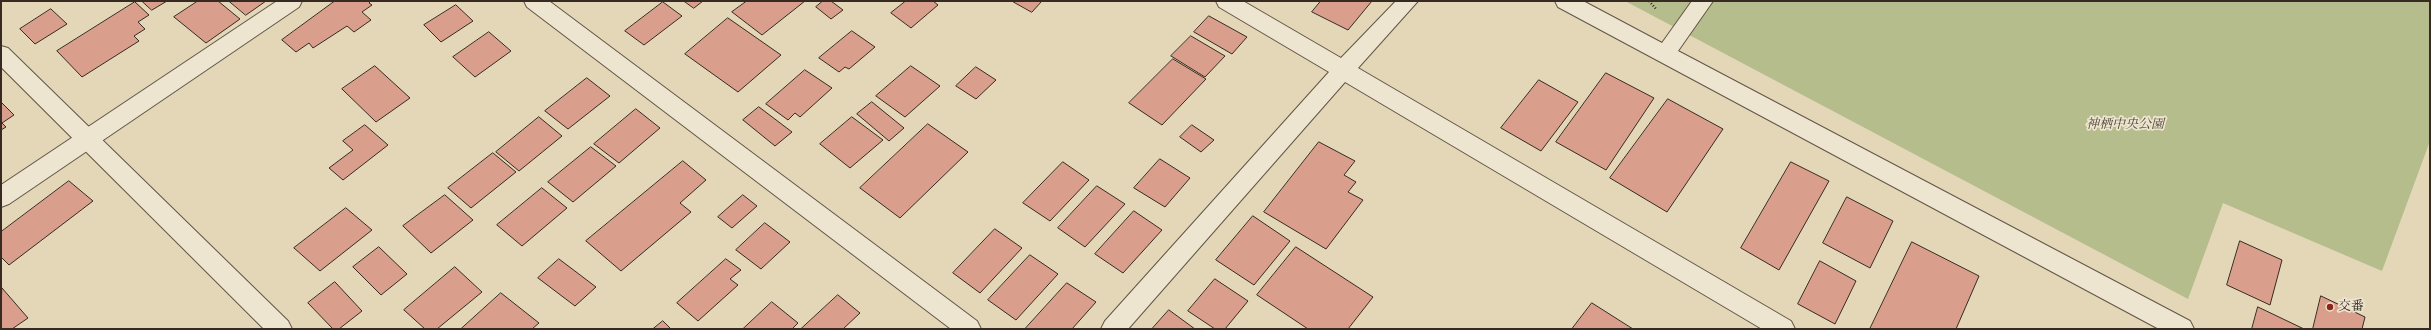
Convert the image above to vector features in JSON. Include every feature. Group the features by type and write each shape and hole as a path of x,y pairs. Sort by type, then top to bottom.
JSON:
{"street":[{"path":"1,197 292,1"},
{"path":"534,1 969,329"},
{"path":"1226,1 1783,329"},
{"path":"1113,329 1343,70 1408,1"},
{"path":"1566,1 2182,329"},
{"path":"1665,54 1703,1"},
{"path":"1,54 280,329"}],"path":[{"path":"1649,1 1657,10"}],"green space":[{"name":"神栖中央公園","path":"1625,1 2430,1 2430,141 2382,271 2223,203 2188,299"}],"building":[{"path":"142,1 167,1 152,10"},
{"path":"198,1 218,1 240,19 206,43 174,17"},
{"path":"229,1 266,1 246,15"},
{"path":"335,1 371,1 369,3 372,5 362,12 371,20 354,32 347,26 313,48 309,43 296,52 282,40"},
{"path":"684,1 703,1 694,8"},
{"path":"747,1 805,1 762,35 732,12"},
{"path":"823,1 831,1 843,10 831,19 816,7"},
{"path":"906,1 933,1 938,5 911,28 891,13"},
{"path":"1012,1 1042,1 1032,12"},
{"path":"1321,1 1372,1 1348,30 1312,12"},
{"path":"135,2 149,15 138,22 145,29 134,36 139,41 82,77 57,51"},
{"path":"663,2 682,16 644,45 625,31"},
{"path":"456,5 473,21 441,42 424,25"},
{"path":"51,9 67,24 35,44 20,29"},
{"path":"1209,16 1247,37 1232,54 1194,32"},
{"path":"728,18 781,55 738,92 685,54"},
{"path":"852,31 875,47 849,69 845,67 839,72 819,58"},
{"path":"489,32 511,51 475,77 453,57"},
{"path":"1191,36 1225,56 1205,77 1171,56"},
{"path":"1173,59 1206,79 1162,125 1129,103"},
{"path":"375,66 410,98 376,122 342,89"},
{"path":"911,66 940,86 905,117 876,96"},
{"path":"976,67 996,80 976,99 956,86"},
{"path":"805,70 832,88 800,117 795,113 788,120 766,104"},
{"path":"1606,73 1654,98 1606,170 1556,142"},
{"path":"587,78 610,96 568,129 545,111"},
{"path":"1539,80 1578,102 1541,151 1501,128"},
{"path":"1668,99 1723,129 1667,212 1610,178"},
{"path":"1,102 14,115 2,123 6,127 1,130"},
{"path":"872,102 904,128 889,141 857,114"},
{"path":"759,107 792,132 775,146 743,120"},
{"path":"636,109 660,128 619,163 594,144"},
{"path":"539,117 562,136 519,171 496,152"},
{"path":"852,117 883,140 850,168 820,144"},
{"path":"928,124 968,152 900,218 860,188"},
{"path":"365,125 388,145 343,180 329,168 353,150 343,141"},
{"path":"1192,125 1214,140 1201,152 1180,137"},
{"path":"1319,142 1355,161 1344,175 1356,182 1348,192 1363,200 1326,249 1264,212"},
{"path":"591,147 616,166 573,202 548,182"},
{"path":"493,153 516,172 471,208 448,188"},
{"path":"1160,159 1190,178 1165,207 1134,188"},
{"path":"683,161 706,180 680,203 691,212 621,271 586,241"},
{"path":"1063,162 1089,180 1050,221 1023,203"},
{"path":"1791,162 1829,181 1779,270 1741,248"},
{"path":"69,181 93,201 9,265 1,257 1,232"},
{"path":"1097,186 1125,204 1085,247 1058,228"},
{"path":"542,188 567,208 522,246 497,225"},
{"path":"445,195 473,220 431,253 403,226"},
{"path":"743,195 757,206 732,228 718,217"},
{"path":"1847,197 1893,221 1870,268 1823,243"},
{"path":"346,208 372,230 320,271 294,248"},
{"path":"1134,211 1162,230 1123,273 1095,254"},
{"path":"1253,216 1290,241 1254,285 1216,260"},
{"path":"765,223 790,242 761,269 736,250"},
{"path":"995,229 1022,248 980,293 953,273"},
{"path":"2240,241 2282,260 2270,305 2227,285"},
{"path":"1912,242 1979,276 1956,329 1870,329"},
{"path":"379,247 407,274 381,295 353,267"},
{"path":"1296,247 1373,297 1348,329 1308,329 1257,295"},
{"path":"1030,255 1058,274 1016,320 988,300"},
{"path":"559,259 596,287 575,306 538,278"},
{"path":"726,259 741,270 730,279 738,285 698,321 677,303"},
{"path":"1820,261 1856,281 1835,324 1798,304"},
{"path":"455,267 482,292 437,329 425,329 404,310"},
{"path":"1215,279 1248,301 1225,329 1215,329 1188,311"},
{"path":"335,282 362,311 339,329 333,329 308,303"},
{"path":"1067,283 1096,302 1072,329 1025,329"},
{"path":"2,288 28,318 12,329 1,329"},
{"path":"501,293 539,323 532,329 461,329"},
{"path":"838,295 860,313 843,329 801,329"},
{"name":"交番","path":"2321,296 2365,317 2362,329 2313,329"},
{"path":"772,302 798,323 792,329 743,329"},
{"path":"1592,303 1633,329 1572,329"},
{"name":"交番","path":"2258,307 2304,329 2252,329"},
{"path":"1169,310 1195,329 1152,329"},
{"path":"663,321 671,329 653,329"}],"place":[{"name":"交番","path":"2330,307"}]}
